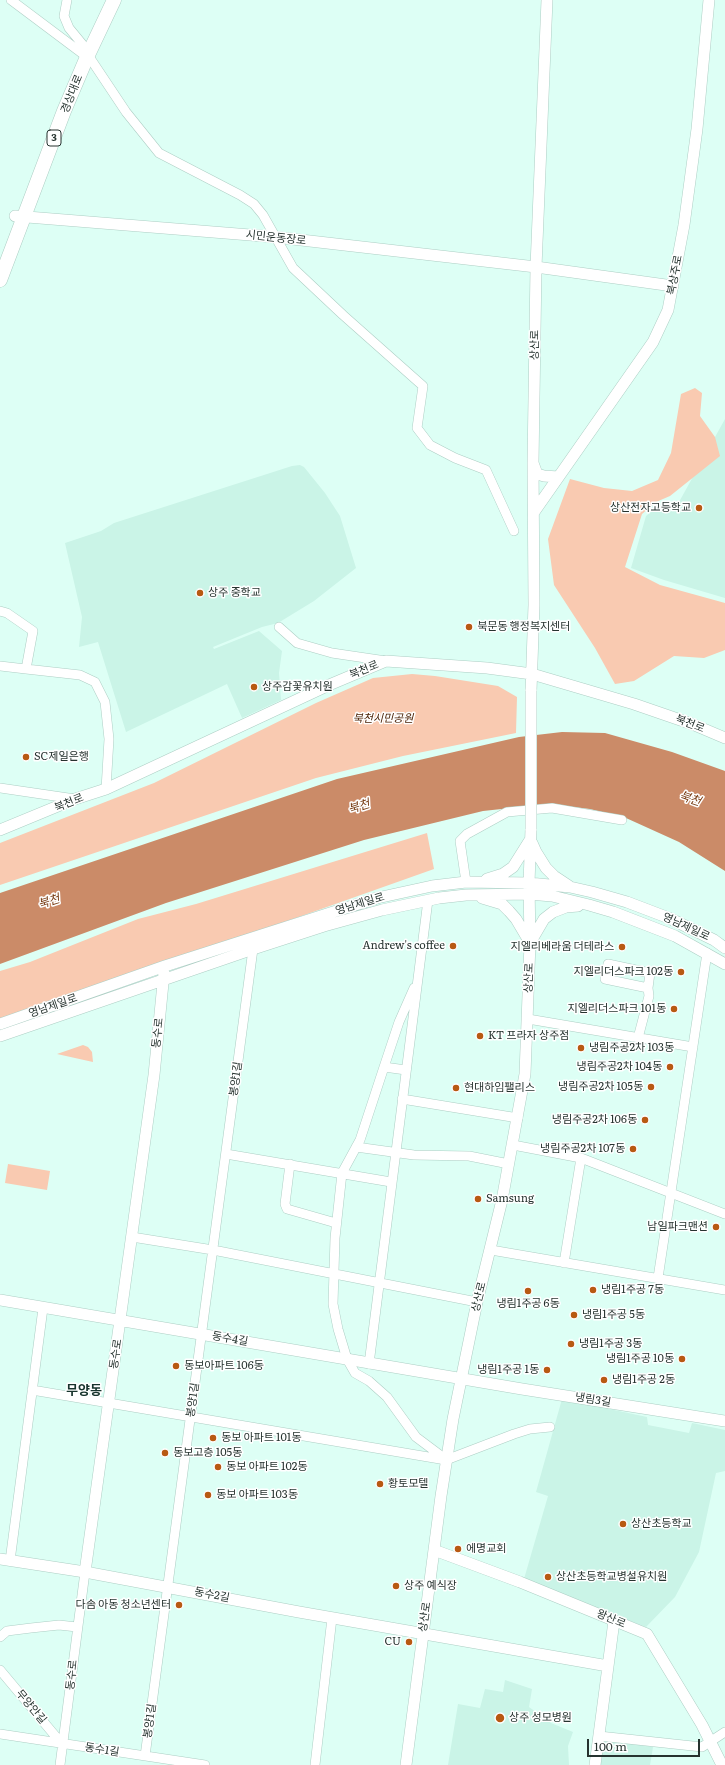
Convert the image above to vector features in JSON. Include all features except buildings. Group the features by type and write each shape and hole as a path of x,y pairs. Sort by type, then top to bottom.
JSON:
{"main road":[{"name":"경상대로","path":"0,280 20,217 105,0"},
{"name":"경상대로","path":"84,52 114,0"},
{"name":"경상대로","path":"0,256 20,217"}],"street":[{"path":"11,0 84,52"},
{"path":"67,0 64,16 69,28 126,112 159,153 240,195 254,204 263,215 293,268 423,386 417,428 430,445 455,458 486,470 514,531"},
{"name":"상산로","path":"406,1765 446,1460 460,1378 509,1164 525,1074 530,943 529,888 531,834 531,691 534,512 533,463 536,267 547,0"},
{"name":"북상주로","path":"534,512 653,342 668,310 684,225 697,130 709,0"},
{"name":"시민운동장로","path":"20,217 275,237 536,267 673,286"},
{"path":"533,463 537,474 558,477"},
{"path":"0,611 7,613 33,631 26,669"},
{"path":"279,627 297,643 332,653 386,661"},
{"name":"북천로","path":"0,830 76,799 106,790 329,684 386,661 487,668 532,674 634,704 692,724 725,738"},
{"path":"0,666 80,675 95,682 105,702 109,739 106,790"},
{"path":"0,788 76,799"},
{"path":"466,882 460,841 467,834 507,812 552,808 622,820"},
{"path":"480,882 503,874 513,866 531,834"},
{"path":"531,834 536,852 546,868 554,876 570,887"},
{"name":"영남제일로","path":"0,1024 165,966 377,898 432,886 466,882 480,882 529,888 552,896 614,912 675,936 725,964"},
{"name":"영남제일로","path":"0,1036 253,949 382,910 428,900 466,895 529,888 570,887 627,902 669,918 714,940 725,948"},
{"path":"466,895 502,904 516,919 530,943 544,919 553,912 566,907 589,905"},
{"path":"369,1364 428,900"},
{"name":"봉양1길","path":"145,1756 253,949"},
{"path":"658,1278 707,953"},
{"path":"638,1038 649,996 648,988 650,973 608,964 605,979 648,988"},
{"name":"동수로","path":"60,1765 77,1627 121,1321 154,1075 165,966"},
{"path":"418,977 399,1022 360,1140 342,1174 336,1223 333,1304 338,1329 347,1359 355,1373 369,1381 387,1398 416,1437 446,1460"},
{"path":"528,1019 693,1047"},
{"path":"384,1067 406,1070"},
{"path":"402,1099 518,1118"},
{"path":"513,1145 581,1158 725,1214"},
{"path":"356,1147 414,1156 469,1156 509,1164"},
{"path":"226,1154 391,1182"},
{"path":"564,1262 581,1158"},
{"path":"290,1164 285,1204 287,1210 336,1223"},
{"path":"132,1237 213,1250 477,1302"},
{"path":"490,1250 725,1290"},
{"name":"동수4길","path":"0,1300 369,1364 460,1378"},
{"path":"5,1560 32,1390 43,1308"},
{"name":"냉림3길","path":"460,1378 725,1421"},
{"path":"32,1390 446,1460 519,1432 530,1429 550,1427"},
{"name":"왕산로","path":"434,1550 520,1582 648,1634 667,1665 706,1744 722,1765"},
{"name":"동수2길","path":"5,1560 168,1586 332,1618 608,1666"},
{"path":"315,1765 332,1618"},
{"path":"595,1765 614,1621"},
{"path":"0,1637 7,1631 58,1625 77,1627"},
{"name":"무양안길","path":"0,1670 62,1744"},
{"path":"599,1736 706,1744 725,1732"},
{"name":"동수1길","path":"0,1734 205,1765"}],"shaded area":[{"name":"상산전자고등학교","path":"725,419 725,598 664,580 631,568 646,516 657,507 671,510 679,502"},
{"name":"상주 중학교","path":"300,465 304,467 325,493 340,516 356,568 314,601 278,623 262,627 213,647 214,649 259,631 282,651 279,673 281,700 242,718 227,684 126,732 98,642 79,647 82,617 65,543 101,531 114,523 292,466"},
{"name":"상산초등학교","path":"562,1399 647,1417 648,1425 689,1433 692,1423 725,1430 725,1471 716,1473 699,1552 675,1597 646,1627 524,1579 548,1496 536,1492"},
{"name":"상주 성모병원","path":"505,1680 532,1689 529,1707 551,1723 573,1732 568,1746 569,1765 448,1765 458,1704 480,1708 485,1689 503,1692"},
{"path":"607,1740 653,1747 650,1765 599,1765 602,1744"}],"green space":[{"path":"695,388 702,393 700,416 715,437 720,456 670,496 656,502 642,514 625,567 660,585 725,603 725,650 704,658 674,656 634,681 615,684 595,648 554,585 548,539 570,479 604,488 632,491 658,480 671,453 681,394"},
{"name":"북천시민공원","path":"412,674 498,686 517,697 516,733 403,756 316,778 0,885 0,843 154,783 316,703 373,678"},
{"path":"427,833 434,869 0,1023 0,971 30,962 138,919 196,904"},
{"path":"83,1045 88,1047 92,1052 93,1062 57,1054"},
{"path":"8,1164 50,1171 47,1190 5,1183"}],"water":[{"name":"북천","path":"562,732 605,733 672,752 725,771 725,871 679,842 626,818 590,809 548,804 483,811 364,840 166,903 0,964 0,893 337,779 519,737"}],"place":[{"name":"상산전자고등학교","path":"699,508"},
{"name":"상주 중학교","path":"200,593"},
{"name":"북문동 행정복지센터","path":"469,627"},
{"name":"상주감꽃유치원","path":"254,687"},
{"name":"SC제일은행","path":"26,757"},
{"name":"Andrew's coffee","path":"453,946"},
{"name":"지엘리베라움 더테라스","path":"622,947"},
{"name":"지엘리더스파크 102동","path":"681,972"},
{"name":"지엘리더스파크 101동","path":"674,1009"},
{"name":"KT 프라자 상주점","path":"480,1036"},
{"name":"냉림주공2차 103동","path":"581,1048"},
{"name":"냉림주공2차 104동","path":"670,1067"},
{"name":"냉림주공2차 105동","path":"651,1087"},
{"name":"현대하임팰리스","path":"456,1088"},
{"name":"냉림주공2차 106동","path":"645,1120"},
{"name":"냉림주공2차 107동","path":"633,1149"},
{"name":"Samsung","path":"478,1199"},
{"name":"남일파크맨션","path":"716,1227"},
{"name":"냉림1주공 7동","path":"593,1290"},
{"name":"냉림1주공 6동","path":"528,1291"},
{"name":"냉림1주공 5동","path":"574,1315"},
{"name":"냉림1주공 3동","path":"571,1344"},
{"name":"냉림1주공 10동","path":"682,1359"},
{"name":"동보아파트 106동","path":"176,1366"},
{"name":"냉림1주공 1동","path":"547,1370"},
{"name":"냉림1주공 2동","path":"604,1380"},
{"name":"동보 아파트 101동","path":"213,1438"},
{"name":"동보고층 105동","path":"165,1453"},
{"name":"동보 아파트 102동","path":"218,1467"},
{"name":"황토모텔","path":"380,1484"},
{"name":"동보 아파트 103동","path":"208,1495"},
{"name":"상산초등학교","path":"623,1524"},
{"name":"에명교회","path":"458,1549"},
{"name":"상산초등학교병설유치원","path":"548,1577"},
{"name":"상주 예식장","path":"396,1586"},
{"name":"다솜 아동 청소년센터","path":"179,1605"},
{"name":"CU","path":"409,1642"},
{"name":"상주 성모병원","path":"500,1718"}],"district":[{"name":"무양동","path":"84,1391"}]}
